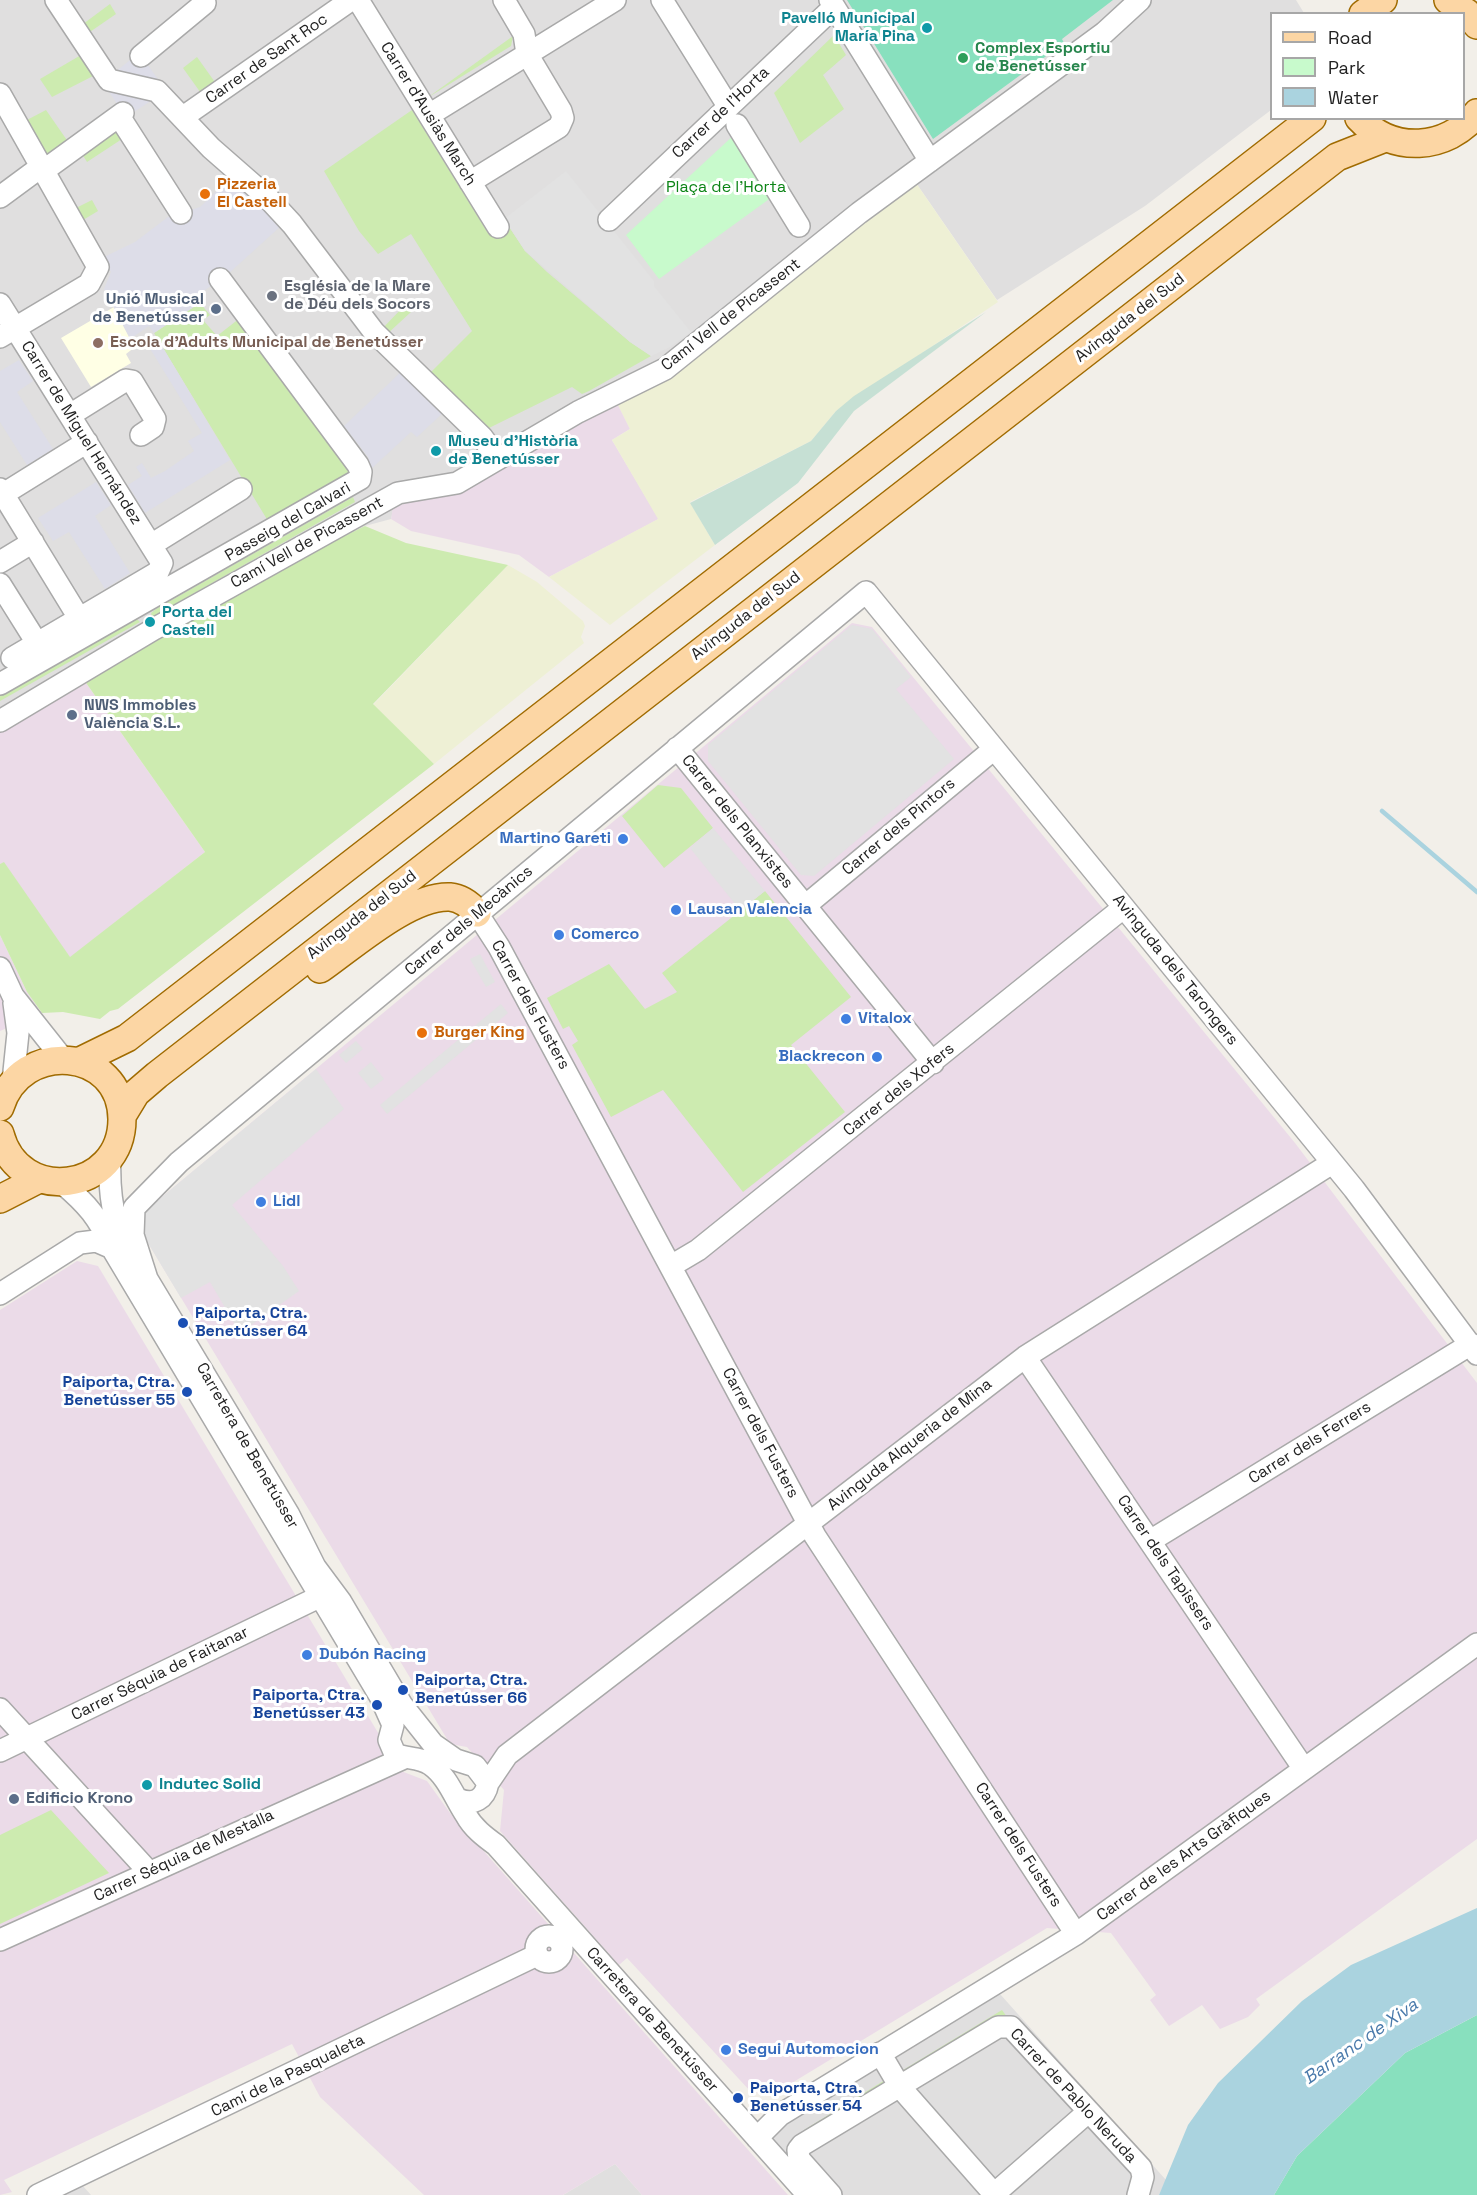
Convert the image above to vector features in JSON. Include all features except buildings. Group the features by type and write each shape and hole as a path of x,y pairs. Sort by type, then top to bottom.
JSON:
{"main road":[{"path":"1366,12 1383,0"},
{"path":"1448,0 1467,13 1477,25"},
{"path":"1362,120 1386,138 1412,144 1439,141 1462,129 1477,112"},
{"path":"0,1107 13,1081 27,1068 44,1061 70,1060 127,1038 1309,120"},
{"name":"Avinguda del Sud","path":"122,1116 136,1094 151,1080 1337,157 1386,138"},
{"path":"247,1005 305,979 399,915 429,900 440,898 453,904 469,920"},
{"path":"0,1198 50,1181 80,1179 97,1171 110,1157 121,1130 122,1116 117,1098 108,1082 95,1070 70,1060"},
{"path":"0,1134 11,1159 24,1171 50,1181"}],"street":[{"path":"56,0 102,71 113,82 157,92 211,148 248,179 284,215 374,332 482,437 498,459"},
{"name":"Carrer de Sant Roc","path":"183,117 351,0"},
{"name":"Carrer d'Ausiàs March","path":"358,0 498,227"},
{"path":"470,182 562,124 561,111 527,54 525,36 504,0"},
{"path":"429,115 615,0"},
{"path":"662,0 728,106"},
{"name":"Camí Vell de Picassent","path":"0,721 134,640 398,493 457,483 578,412 665,369 851,220 1104,33 1140,0"},
{"path":"141,56 205,3"},
{"path":"832,3 930,161"},
{"name":"Carrer de l’Horta","path":"609,220 832,3"},
{"path":"0,94 97,261 98,273 89,284 8,332"},
{"path":"0,197 121,115 181,213"},
{"path":"737,125 800,226"},
{"name":"Passeig del Calvari","path":"0,684 360,479 361,472 358,465 220,279"},
{"name":"Carrer de Miguel Hernández","path":"0,304 8,332 70,415 157,554"},
{"path":"70,415 126,380 135,383 155,419 153,427 141,435"},
{"path":"79,618 1,493 87,442"},
{"path":"12,658 158,572 157,554 241,489"},
{"path":"0,562 33,542"},
{"path":"0,584 37,643"},
{"name":"Carrer dels Mecànics","path":"147,1279 133,1235 132,1216 138,1202 174,1168 469,920 866,592"},
{"name":"Avinguda dels Tarongers","path":"866,592 1332,1163 1474,1349"},
{"name":"Carrer dels Planxistes","path":"677,748 933,1063"},
{"name":"Carrer dels Pintors","path":"805,906 994,749"},
{"name":"Carrer dels Xofers","path":"671,1266 698,1250 1123,908"},
{"name":"Carrer dels Fusters","path":"469,920 499,947 808,1523 1076,1934"},
{"path":"0,968 13,996 70,1060"},
{"path":"13,996 18,1033 13,1081"},
{"name":"Carretera de Benetússer","path":"110,1157 109,1190 113,1214 123,1244 147,1279 289,1515 315,1567 341,1602 416,1725 444,1753 475,1766 485,1790 486,1821 496,1845"},
{"name":"Avinguda Alqueria de Mina","path":"475,1766 507,1755 1025,1357 1332,1163"},
{"name":"Carretera de Benetússer","path":"50,1181 96,1215 112,1248 380,1696 395,1754 432,1766 458,1799 470,1821 496,1845 565,1935 751,2131 808,2195"},
{"path":"0,1294 80,1243 96,1241 112,1248"},
{"name":"Carrer dels Ferrers","path":"1150,1541 1474,1349"},
{"name":"Carrer dels Tapissers","path":"1025,1357 1304,1768"},
{"name":"Carrer Séquia de Faitanar","path":"0,1751 319,1597"},
{"name":"Carrer de les Arts Gràfiques","path":"751,2131 1076,1934 1477,1644"},
{"path":"0,1709 149,1872"},
{"path":"369,1772 391,1732 407,1721 416,1725"},
{"name":"Avinguda Alqueria de Mina","path":"485,1790 507,1755"},
{"name":"Carrer Séquia de Mestalla","path":"0,1940 369,1772 380,1771 404,1758"},
{"path":"458,1799 467,1803 485,1790"},
{"name":"Camí de la Pasqualeta","path":"38,2195 537,1955 548,1962 556,1960 562,1949 565,1935"},
{"name":"Carrer de Pablo Neruda","path":"900,2087 998,2027 1006,2025 1011,2027 1141,2169 1143,2177 1138,2195"},
{"path":"880,2054 900,2087 994,2195 1088,2112"},
{"path":"831,2195 799,2159 798,2150 802,2145 900,2087"}],"shaded area":[{"path":"0,0 1296,0 1303,12 1270,12 1270,111 1145,206 997,300 916,183 684,365 450,491 394,507 391,519 365,526 0,724"},
{"path":"139,53 179,108 110,76"},
{"path":"97,74 149,93 185,125 178,131 154,99 126,117"},
{"path":"566,171 654,281 654,286 691,332 670,347 651,356 630,342 525,251 504,219"},
{"path":"233,176 282,225 228,274 195,297 200,303 154,333 149,326 130,339 104,289 111,272 104,257 135,242 168,217 200,207"},
{"path":"916,183 998,302 836,411 811,441 690,502 715,545 610,625 549,577 658,519 612,440 630,429 617,403 684,365 724,336 847,231"},
{"name":"Escola d'Adults Municipal de Benetússer","path":"114,307 135,347 126,354 131,363 91,387 61,338"},
{"path":"986,312 854,411 798,483 715,545 690,503 811,441 836,411 854,396"},
{"path":"159,341 230,460 145,513 128,485 142,476 136,467 142,463 151,478 165,471 194,451 188,441 202,433 149,347"},
{"path":"19,360 33,381 17,392 53,449 27,465 0,422 0,371"},
{"path":"403,370 445,411 417,437 411,432 371,469 368,457 344,426"},
{"path":"617,403 630,429 612,440 659,519 549,577 519,555 411,531 391,519 393,507 450,491"},
{"path":"96,482 111,505 95,516 130,573 105,589 69,532 53,541 38,518"},
{"path":"508,565 537,582 583,621 585,626 581,637 584,643 434,764 373,705"},
{"path":"852,623 872,627 1295,1143 1477,1383 1477,1839 1256,1999 1260,2005 1248,2017 1220,2029 1202,2005 1169,2026 1150,2000 1156,1995 1111,1933 1047,1928 772,2095 751,2092 627,1958 619,1965 500,1831 504,1790 467,1747 450,1744 142,1233 145,1211"},
{"path":"852,625 872,629 911,677 896,689 954,759 814,876 801,875 708,761 708,745"},
{"path":"84,680 205,852 70,958 4,863 0,864 0,724"},
{"path":"713,828 765,891 740,910 690,848"},
{"path":"0,935 27,992 42,1013 0,1031"},
{"path":"480,954 495,982 486,987 470,959"},
{"path":"501,1004 508,1013 387,1114 380,1105"},
{"path":"356,1041 363,1049 346,1063 339,1055"},
{"path":"371,1062 384,1079 371,1089 358,1073"},
{"path":"316,1069 344,1109 232,1205 283,1266 299,1291 240,1333 210,1282 181,1298 142,1233 145,1211"},
{"path":"77,1261 98,1266 401,1771 427,1781 450,1813 788,2195 642,2195 615,2164 563,2195 424,2195 320,2097 292,2044 4,2180 12,2192 0,2195 0,1310"},
{"path":"992,1985 1166,2180 1159,2195 808,2195 752,2132"},
{"path":"615,2164 642,2195 563,2195"},
{"path":"75,2177 91,2195 38,2195"}],"green space":[{"name":"Complex Esportiu de Benetússer","path":"847,0 1113,0 1062,39 1064,43 933,139"},
{"path":"110,4 116,14 84,36 79,27"},
{"path":"834,35 846,55 823,75 844,109 800,143 774,93"},
{"path":"513,36 511,46 427,98"},
{"path":"81,55 97,74 52,97 40,79"},
{"path":"197,57 217,85 203,96 183,68"},
{"path":"46,110 71,146 49,162 25,121"},
{"path":"412,110 488,233 506,222 525,251 547,272 630,342 651,356 589,391 582,394 572,387 489,428 429,374 472,331 411,234 378,254 359,231 324,171"},
{"path":"113,125 122,139 87,162 79,149"},
{"name":"Plaça de l'Horta","path":"735,134 772,197 659,279 626,235"},
{"path":"92,200 98,211 83,220 76,208"},
{"path":"200,303 210,315 203,320 217,336 240,318 350,468 349,476 268,521 154,333"},
{"path":"404,306 411,312 386,335 381,330"},
{"path":"353,497 355,502 152,617 151,613 156,609"},
{"path":"365,526 406,543 508,565 373,704 434,764 118,1009 110,1011 100,1019 63,1012 42,1013 27,992 0,935 0,864 4,862 70,957 205,852 84,680 285,565"},
{"path":"137,619 140,622 0,701 0,695"},
{"path":"658,785 681,788 713,828 664,868 622,816"},
{"path":"765,891 851,997 791,1045 845,1112 743,1192 663,1090 611,1117 572,1045 578,1041 569,1026 563,1029 547,998 609,964 645,1009 677,992 662,973"},
{"path":"51,1810 109,1873 0,1924 0,1835"},
{"path":"1002,2010 1007,2017 907,2076 903,2070"},
{"path":"1477,2015 1477,2195 1274,2195 1297,2156 1405,2053"},
{"path":"885,2080 888,2085 807,2138 804,2130"}],"water":[{"name":"Barranc de Xiva","path":"1477,1908 1477,2015 1405,2053 1297,2156 1274,2195 1159,2195 1188,2125 1218,2083 1302,2001 1351,1965"}],"waterway":[{"path":"1382,811 1477,892"}],"place":[{"name":"Pavelló Municipal María Pina","path":"927,28"},
{"name":"Complex Esportiu de Benetússer","path":"963,58"},
{"name":"Pizzeria El Castell","path":"205,194"},
{"name":"Església de la Mare de Déu dels Socors","path":"272,296"},
{"name":"Unió Musical de Benetússer","path":"216,309"},
{"name":"Escola d'Adults Municipal de Benetússer","path":"98,343"},
{"name":"Museu d'Història de Benetússer","path":"436,451"},
{"name":"Porta del Castell","path":"150,622"},
{"name":"NWS Immobles València S.L.","path":"72,715"},
{"name":"Martino Gareti","path":"623,839"},
{"name":"Lausan Valencia","path":"676,910"},
{"name":"Comerco","path":"559,935"},
{"name":"Vitalox","path":"846,1019"},
{"name":"Burger King","path":"422,1033"},
{"name":"Blackrecon","path":"877,1057"},
{"name":"Lidl","path":"261,1202"},
{"name":"Paiporta, Ctra. Benetússer 64","path":"183,1323"},
{"name":"Paiporta, Ctra. Benetússer 55","path":"187,1392"},
{"name":"Dubón Racing","path":"307,1655"},
{"name":"Paiporta, Ctra. Benetússer 66","path":"403,1690"},
{"name":"Paiporta, Ctra. Benetússer 43","path":"377,1705"},
{"name":"Indutec Solid","path":"147,1785"},
{"name":"Edificio Krono","path":"14,1799"},
{"name":"Segui Automocion","path":"726,2050"},
{"name":"Paiporta, Ctra. Benetússer 54","path":"738,2098"}]}
